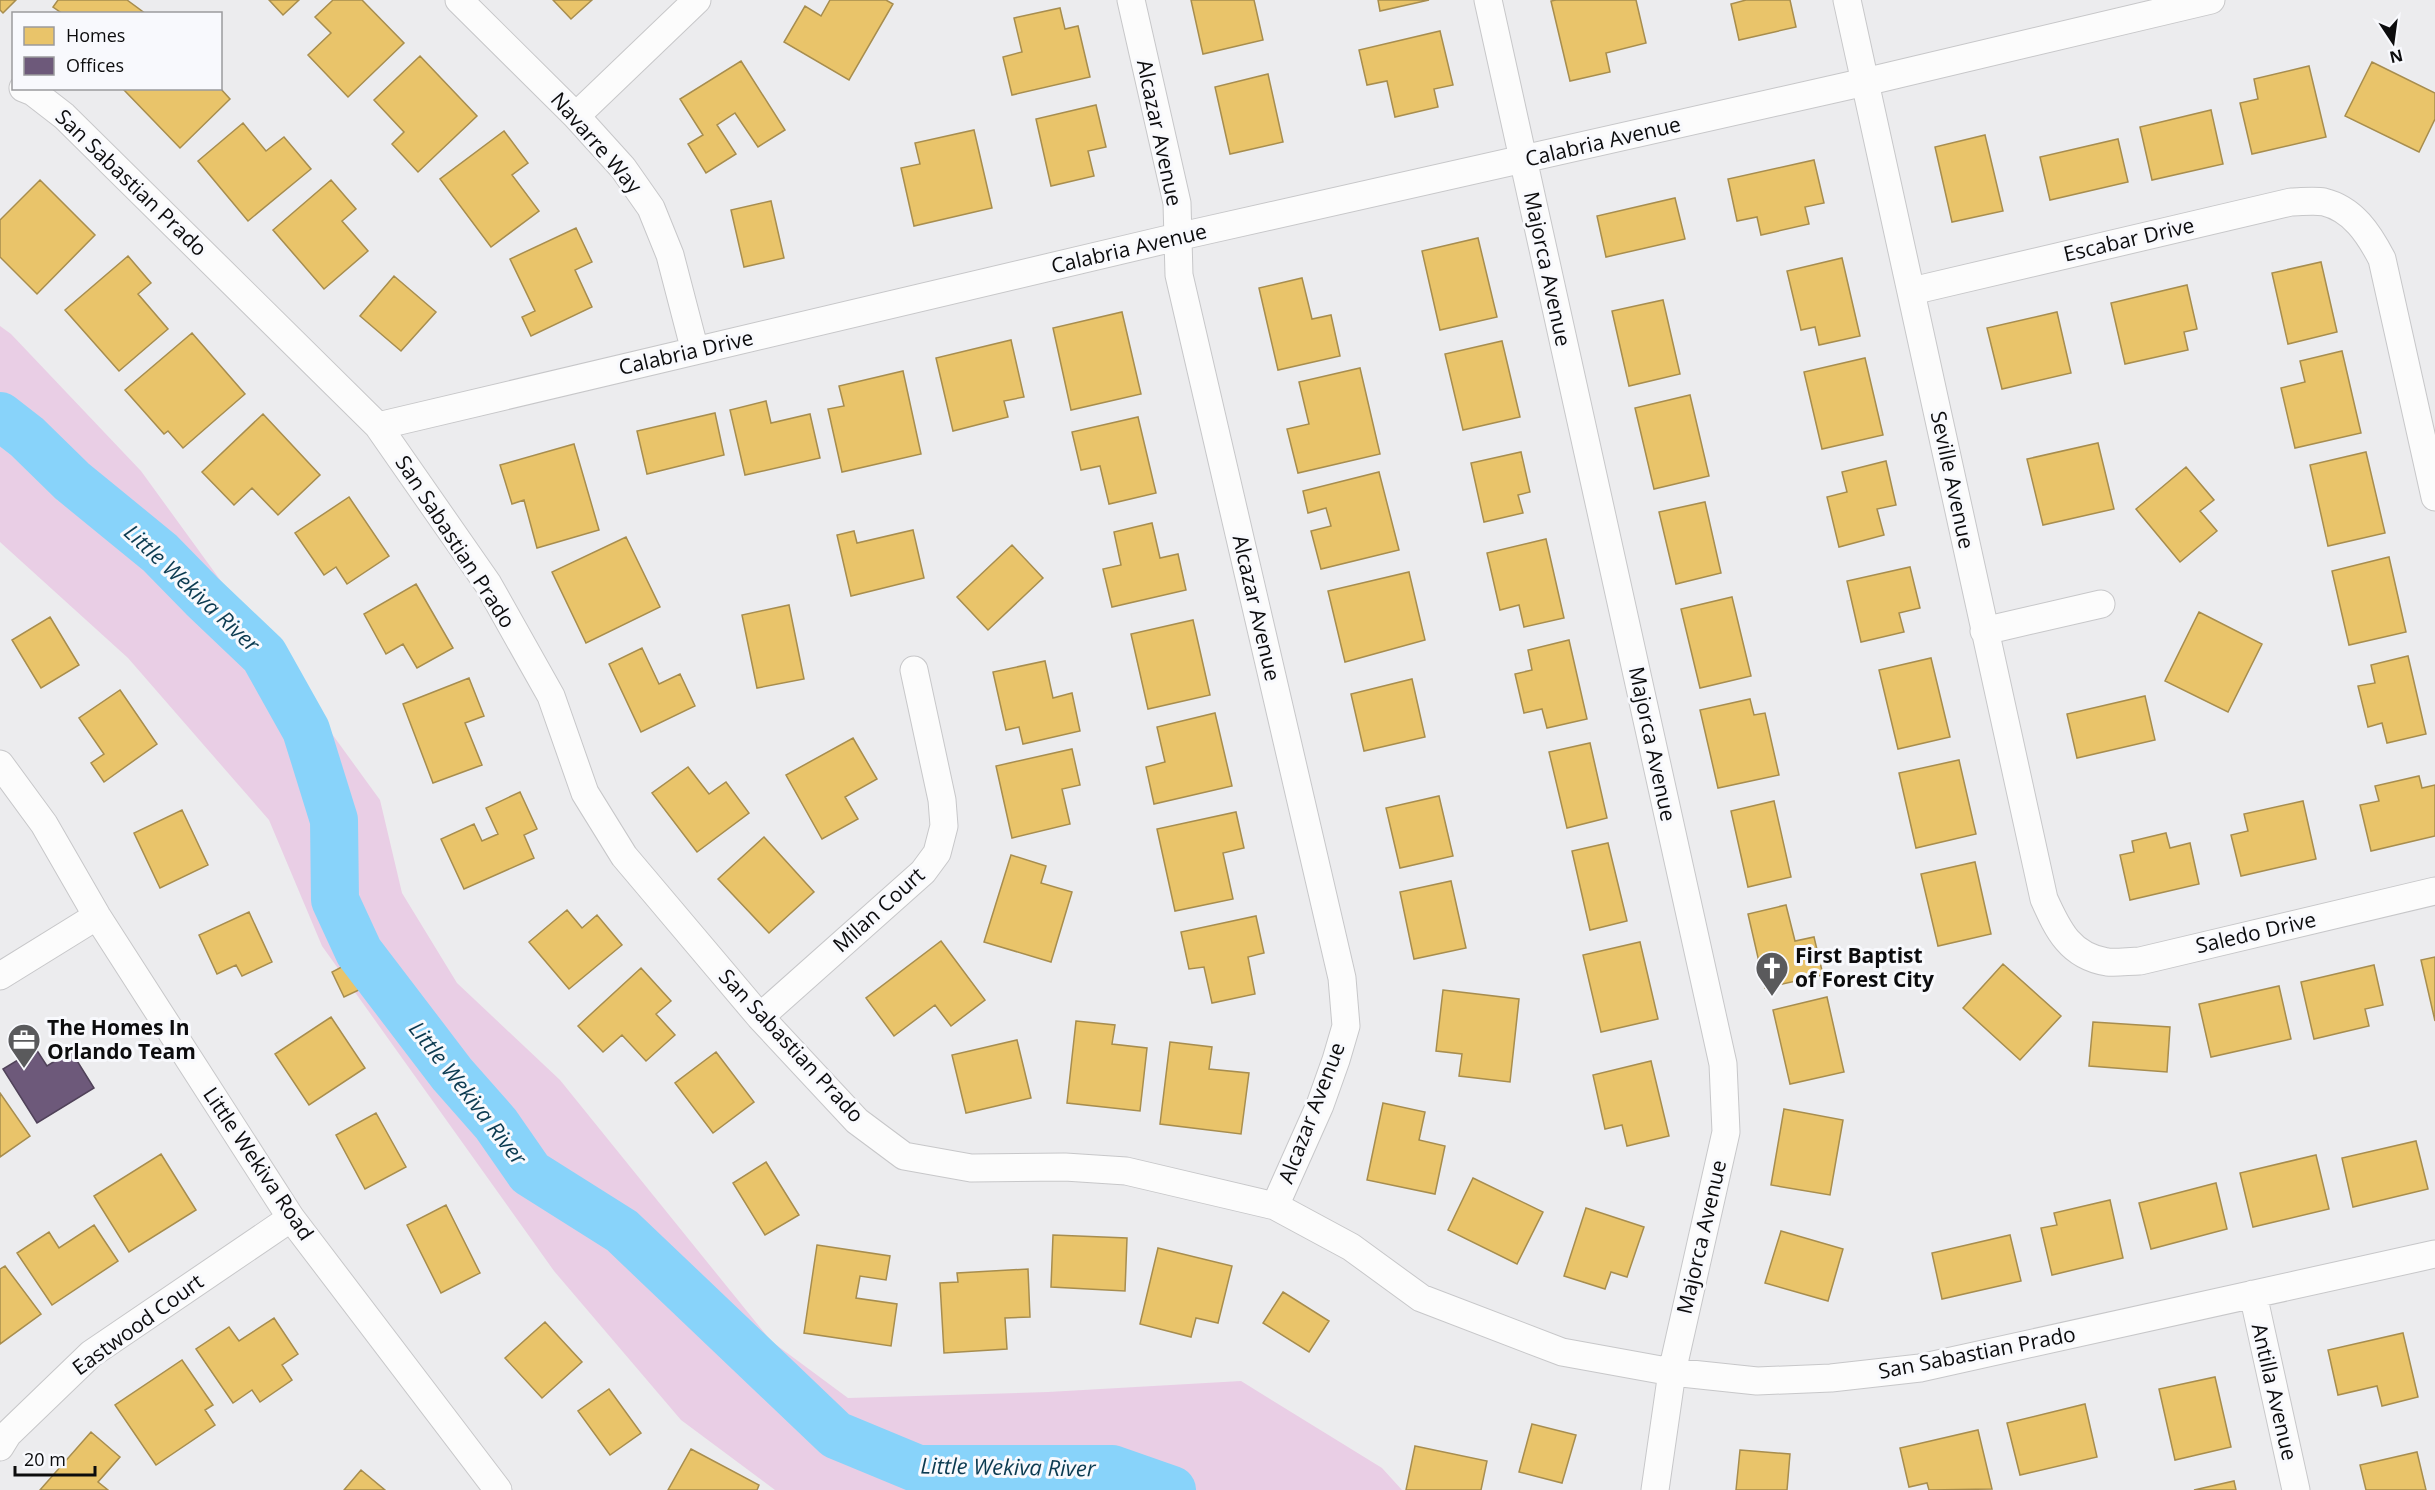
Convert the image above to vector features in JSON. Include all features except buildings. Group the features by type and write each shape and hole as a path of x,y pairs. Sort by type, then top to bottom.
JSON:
{"street":[{"name":"Navarre Way","path":"459,0 576,116 623,168 651,208 670,255 695,351"},
{"path":"576,116 697,0"},
{"name":"Alcazar Avenue","path":"1131,0 1177,203 1179,275 1342,978 1346,1026 1320,1105 1275,1206"},
{"name":"Majorca Avenue","path":"1488,0 1723,1064 1726,1132 1672,1372 1655,1490"},
{"name":"Seville Avenue","path":"1847,0 2044,899 2057,928 2077,951"},
{"name":"Calabria Avenue","path":"994,280 1865,82 2125,10 2211,0"},
{"name":"San Sabastian Prado","path":"28,90 64,116 378,426 488,584 551,696 585,793 624,856 760,1017 858,1121 904,1156 971,1168 1065,1167 1126,1171 1275,1206 1351,1247 1421,1298 1562,1352 1672,1372 1757,1381 1831,1378 1920,1368 2435,1254"},
{"name":"Escabar Drive","path":"1912,291 2291,202 2323,202 2346,211 2370,234 2382,259 2435,497"},
{"name":"Calabria Drive","path":"378,426 994,280"},
{"path":"1984,632 2101,604"},
{"name":"Milan Court","path":"760,1017 923,872 937,853 944,826 942,800 914,670"},
{"name":"Little Wekiva Road","path":"0,764 44,824 97,916 291,1218 498,1490"},
{"name":"Saledo Drive","path":"2077,951 2108,962 2140,961 2435,891"},
{"path":"0,976 97,916"},
{"name":"Eastwood Court","path":"0,1447 8,1434 91,1354 291,1218"},
{"name":"Antilla Avenue","path":"2253,1294 2296,1490"}],"shaded area":[{"path":"0,326 11,334 141,471 380,800 402,893 457,983 560,1080 771,1341 848,1398 1048,1392 1241,1381 1382,1468 1402,1490 775,1490 681,1420 554,1271 322,946 269,820 128,658 0,542"}],"waterway":[{"name":"Little Wekiva River","path":"0,416 27,437 72,481 160,553 264,655 306,730 334,820 335,900 359,952 452,1074 496,1124 530,1173 622,1231 836,1435 918,1469 1112,1469 1172,1490"}],"place":[{"name":"First Baptist of Forest City","path":"1772,997"},
{"name":"The Homes In Orlando Team","path":"24,1069"}]}
